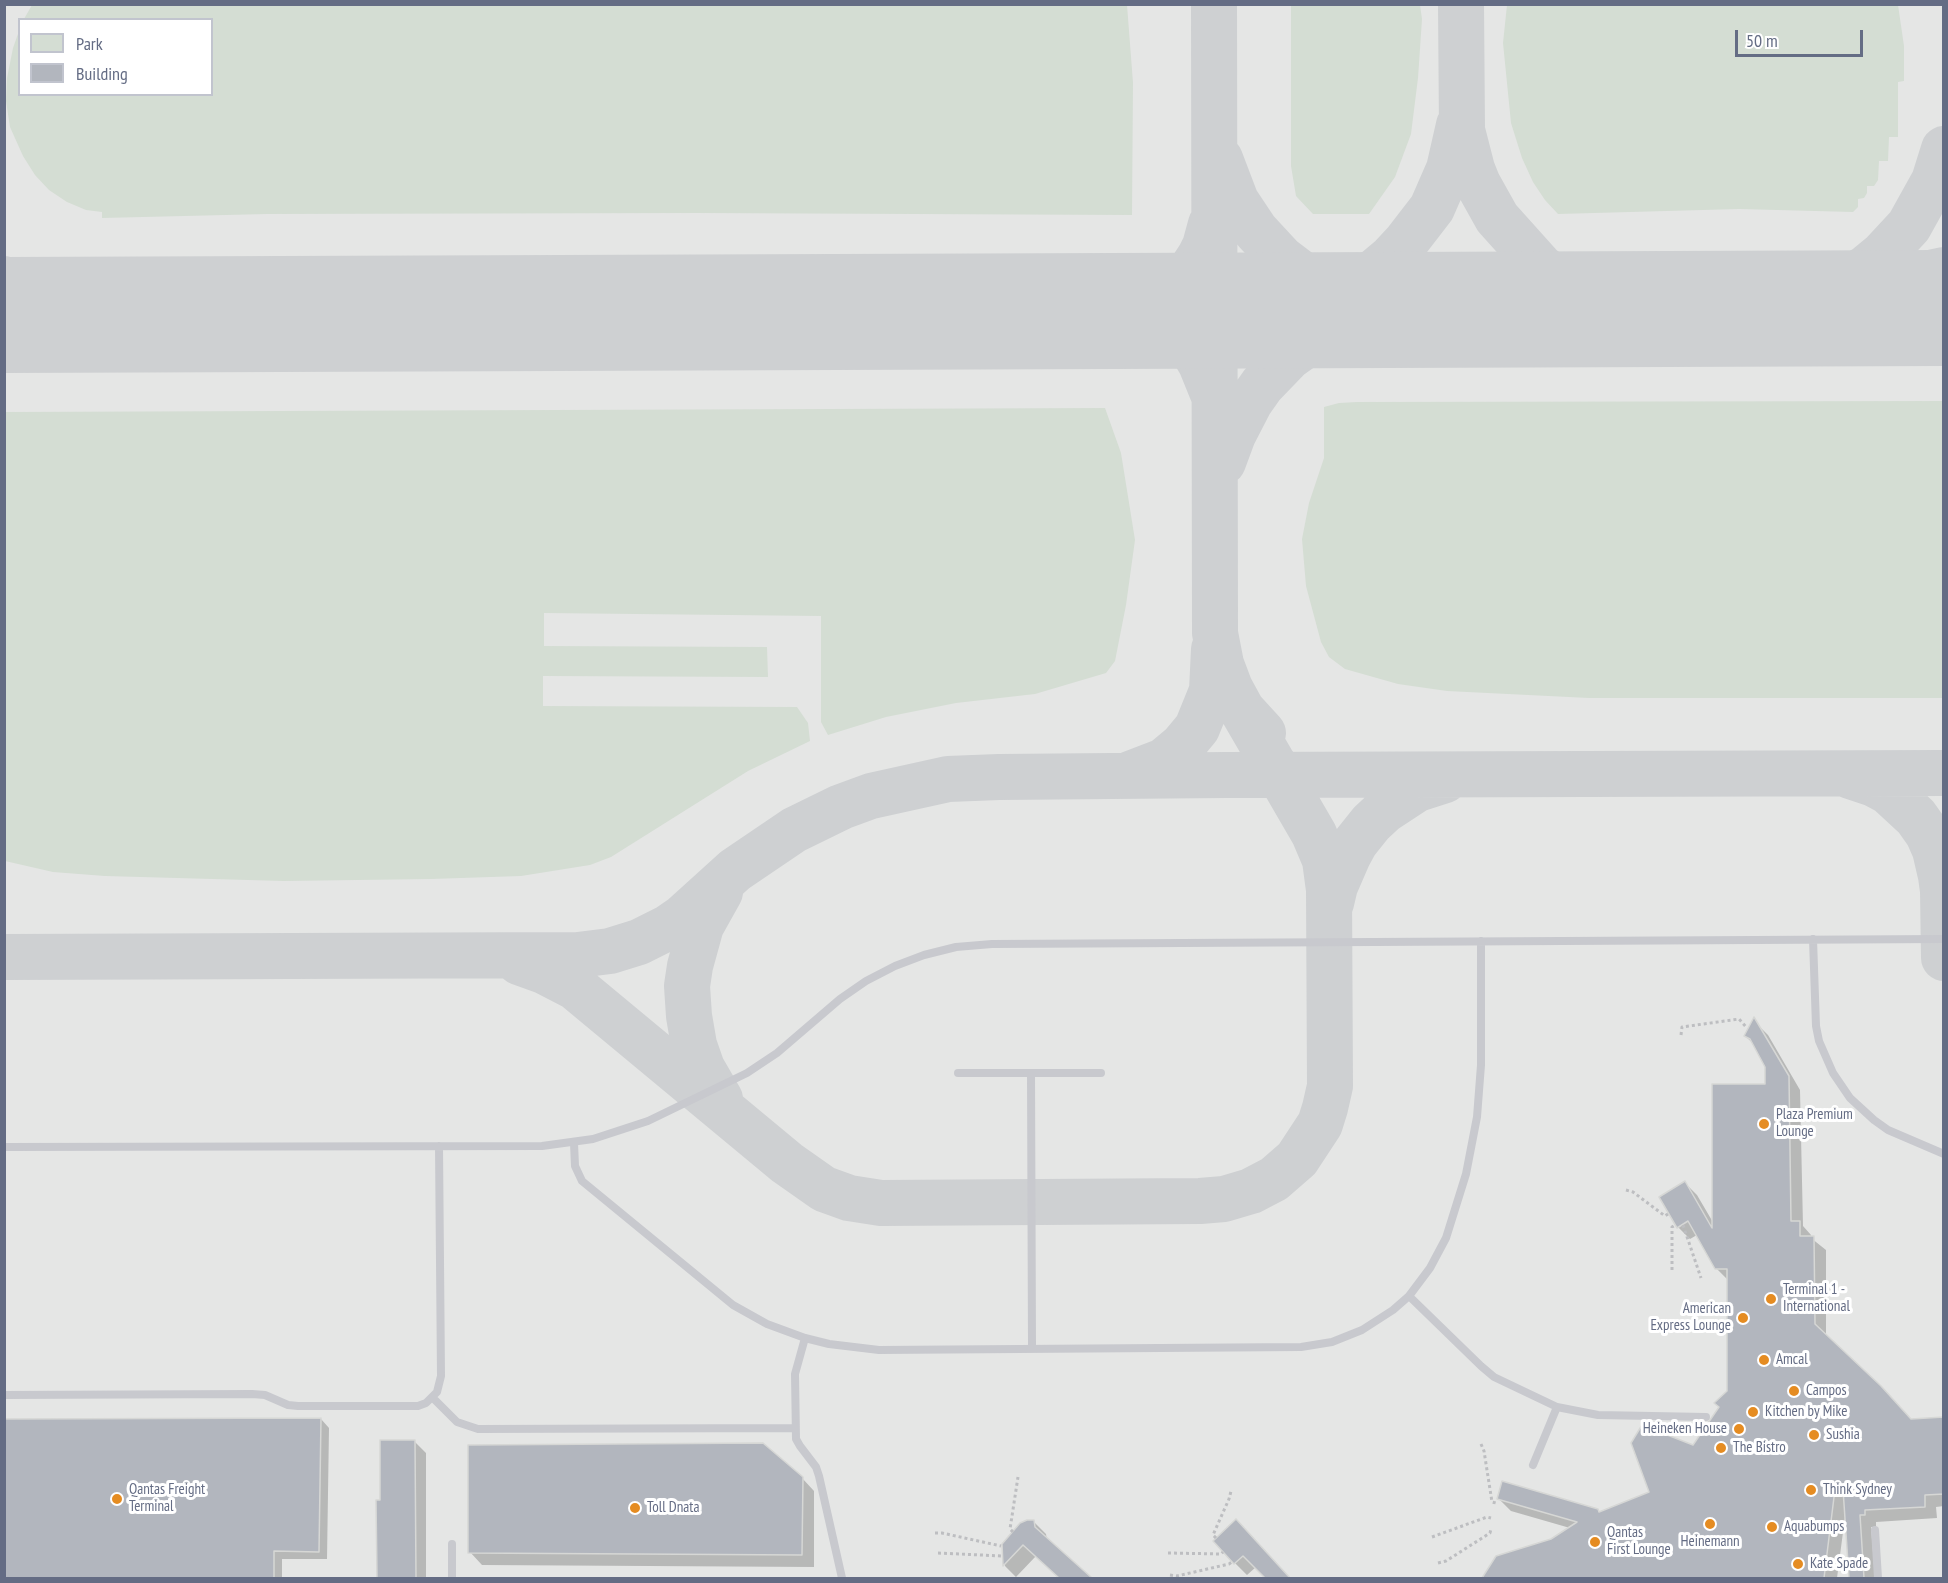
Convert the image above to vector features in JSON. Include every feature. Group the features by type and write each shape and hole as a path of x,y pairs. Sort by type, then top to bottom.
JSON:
{"lane":[{"path":"1814,939 1816,1026 1819,1041 1833,1073 1850,1098 1874,1120 1888,1130 1944,1154"},
{"path":"4,1147 542,1146 574,1143 633,1127 709,1093 747,1073 777,1053 840,999 866,981 895,966 924,955 956,947 992,944 1944,939"},
{"path":"574,1143 575,1166 582,1182 733,1305 767,1324 804,1338 829,1344 879,1350 1301,1347 1332,1342 1362,1330 1393,1310 1409,1296 1430,1268 1446,1238 1473,1146 1480,1095 1481,941"},
{"path":"958,1073 1101,1073"},
{"path":"1031,1073 1032,1348"},
{"path":"4,1395 252,1394 265,1395 298,1406 418,1406 426,1403 437,1392 441,1376 439,1146"},
{"path":"1409,1296 1494,1377 1557,1407 1598,1415 1706,1417"},
{"path":"804,1338 795,1374 795,1428 800,1446 816,1467 819,1476 842,1578"},
{"path":"433,1398 457,1422 478,1429 795,1428"},
{"path":"1533,1465 1557,1407"},
{"path":"1875,1530 1878,1578"},
{"path":"452,1544 452,1578"}],"path":[{"path":"1681,1035 1682,1028 1739,1020 1747,1028"},
{"path":"1626,1190 1633,1192 1665,1216 1668,1214"},
{"path":"1672,1270 1672,1227 1675,1225"},
{"path":"1683,1225 1701,1278"},
{"path":"1481,1444 1492,1502 1496,1503"},
{"path":"1013,1532 1010,1529 1018,1477"},
{"path":"1216,1538 1213,1535 1230,1499 1231,1491"},
{"path":"1432,1537 1487,1517 1491,1518"},
{"path":"1438,1563 1446,1561 1490,1533 1491,1529"},
{"path":"935,1533 1001,1546"},
{"path":"938,1552 1002,1556"},
{"path":"1168,1553 1221,1554 1223,1552"},
{"path":"1170,1575 1232,1562"}],"shaded area":[{"path":"5,5 1943,5 1943,1578 5,1578"}],"green space":[{"path":"32,5 1127,5 1133,83 1132,215 267,214 102,218 102,212 86,210 67,202 49,190 35,175 23,156 10,127 6,101 7,78 18,34 18,96 213,96 213,18 25,18"},
{"path":"1291,5 1420,5 1422,19 1418,78 1411,134 1395,177 1369,214 1313,214 1296,196 1291,166"},
{"path":"1507,5 1898,5 1904,46 1904,81 1898,82 1898,137 1889,137 1888,161 1879,161 1878,180 1874,186 1867,186 1867,193 1864,198 1858,199 1858,207 1853,212 1739,209 1558,214 1533,182 1522,158 1511,123 1503,43"},
{"path":"1943,401 1943,698 1589,698 1447,691 1398,684 1345,669 1329,657 1321,642 1306,586 1302,539 1309,503 1324,458 1324,407 1357,402"},
{"path":"1105,408 1121,453 1135,540 1115,661 1106,673 1035,694 956,703 886,717 828,735 821,722 821,616 544,613 544,646 767,647 768,677 543,676 543,706 797,707 808,723 810,741 748,771 611,857 590,865 521,876 284,881 105,876 53,872 5,861 5,412"}],"building":[{"name":"Terminal 1 - International","path":"1754,1017 1789,1076 1791,1221 1800,1221 1800,1236 1814,1236 1815,1324 1881,1386 1911,1419 1944,1417 1944,1494 1925,1495 1925,1507 1865,1510 1865,1515 1860,1515 1864,1578 1849,1578 1843,1489 1835,1489 1824,1578 1482,1578 1496,1556 1551,1539 1577,1522 1497,1499 1502,1481 1598,1509 1599,1512 1649,1492 1631,1443 1642,1425 1693,1445 1719,1407 1714,1403 1727,1391 1727,1269 1715,1269 1688,1221 1677,1228 1659,1197 1685,1181 1712,1228 1712,1084 1765,1084 1765,1067 1750,1039 1744,1036"},
{"name":"Qantas Freight Terminal","path":"321,1418 319,1552 274,1551 274,1578 4,1578 4,1419"},
{"path":"380,1440 415,1440 416,1578 377,1578 376,1500 380,1500"},
{"name":"Toll Dnata","path":"763,1443 803,1477 802,1555 468,1553 468,1445"},
{"path":"1236,1519 1290,1578 1265,1578 1243,1556 1234,1564 1213,1541"},
{"path":"1034,1520 1035,1527 1092,1578 1059,1578 1023,1545 1003,1566 1002,1544 1020,1523"}],"taxiway":[{"path":"1214,4 1215,633 1221,664 1230,688 1242,710 1263,733"},
{"path":"1461,4 1462,130 1478,184 1497,218 1541,267 1555,278 1581,291 1610,301"},
{"path":"1205,311 1215,308 1295,307 1333,297 1367,278 1392,257 1432,208 1449,169 1459,125"},
{"path":"1836,287 1883,254 1909,226 1934,181 1944,149"},
{"path":"1220,159 1236,201 1256,231 1281,258 1306,277 1333,292 1364,304 1381,307 1442,308"},
{"path":"1080,308 1131,308 1158,299 1187,276 1205,246 1211,224"},
{"path":"1563,306 1677,306 1790,296 1873,285 1944,270"},
{"path":"4,279 26,292 71,308 103,313 145,312"},
{"path":"1223,462 1233,435 1250,402 1262,385 1289,357 1320,335 1339,325 1367,315 1381,313"},
{"path":"1106,314 1132,314 1145,318 1181,339 1201,364 1214,396"},
{"path":"1130,774 1164,761 1182,746 1197,728 1212,691 1214,649"},
{"path":"519,962 544,971 575,987 787,1163 824,1189 849,1198 881,1203 1200,1201 1224,1199 1251,1191 1274,1179 1297,1159 1320,1124 1325,1108 1330,1086 1329,890 1325,860 1314,834 1242,710"},
{"path":"4,957 578,955 610,951 639,942 669,927 735,870 794,830 841,807 871,796 948,779 1226,775 1944,773"},
{"path":"1850,776 1889,792 1916,817 1928,834 1935,850 1943,891 1944,868"},
{"path":"1331,903 1335,886 1348,856 1371,823 1385,810 1417,789 1445,780"},
{"path":"1943,891 1944,958"},
{"path":"720,892 701,926 687,986 694,1045 702,1068 720,1099"}],"runway":[{"path":"4,315 1944,308"}],"place":[{"name":"Plaza Premium Lounge","path":"1764,1124"},
{"name":"Terminal 1 - International","path":"1771,1299"},
{"name":"American Express Lounge","path":"1743,1318"},
{"name":"Amcal","path":"1764,1360"},
{"name":"Campos","path":"1794,1391"},
{"name":"Kitchen by Mike","path":"1753,1412"},
{"name":"Heineken House","path":"1739,1429"},
{"name":"Sushia","path":"1814,1435"},
{"name":"The Bistro","path":"1721,1448"},
{"name":"Think Sydney","path":"1811,1490"},
{"name":"Qantas Freight Terminal","path":"117,1499"},
{"name":"Toll Dnata","path":"635,1508"},
{"name":"Heinemann","path":"1710,1524"},
{"name":"Aquabumps","path":"1772,1527"},
{"name":"Qantas First Lounge","path":"1595,1542"},
{"name":"Kate Spade","path":"1798,1564"}]}
